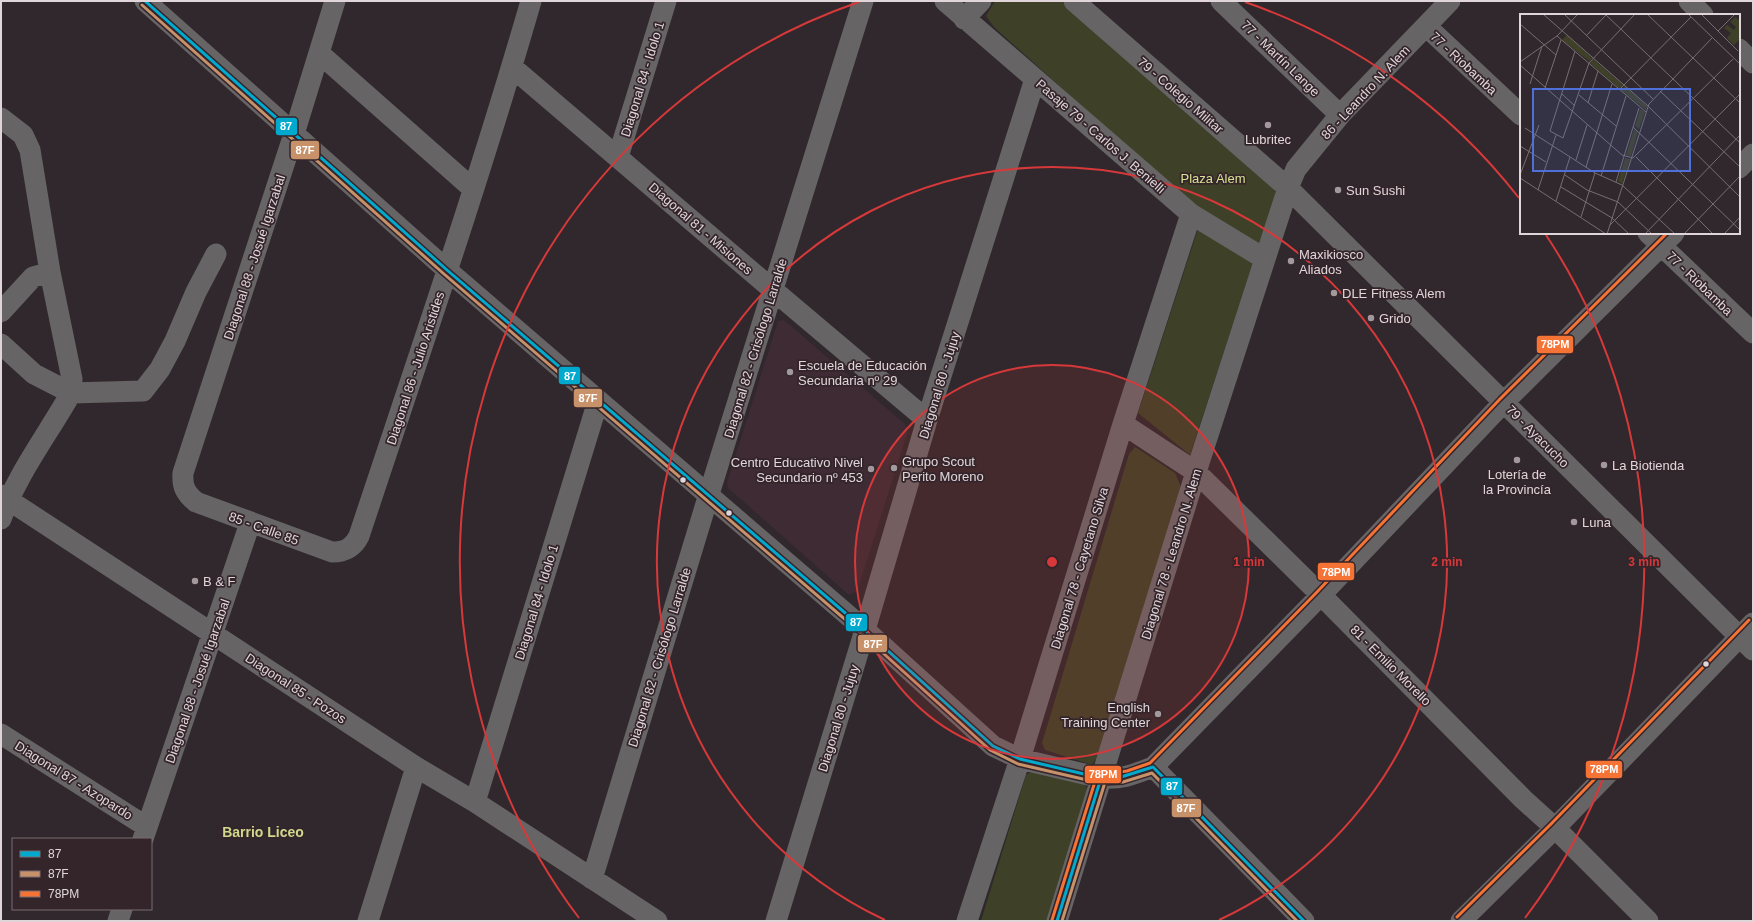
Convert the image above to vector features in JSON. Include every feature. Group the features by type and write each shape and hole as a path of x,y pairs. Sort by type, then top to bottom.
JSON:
{"street":[{"path":"145,1 447,270 598,401 709,494 865,630 993,746 1020,759 1101,778 1114,779 1130,776 1153,767 1321,595 1661,237"},
{"name":"Diagonal 88 - Josué Igarzabal","path":"184,490 183,472 294,134 335,1"},
{"name":"Diagonal 86 - Julio Aristides","path":"349,549 356,543 359,536 447,270 512,67 531,1"},
{"name":"Diagonal 84 - Idolo 1","path":"618,157 666,1"},
{"name":"Diagonal 82 - Crisólogo Larralde","path":"592,878 709,494 863,1"},
{"name":"Pasaje 79 - Carlos J. Benielli","path":"945,1 1191,214 1265,259"},
{"path":"964,19 981,1"},
{"name":"79 - Colegio Militar","path":"1074,1 1288,188"},
{"name":"77 - Martín Lange","path":"1221,1 1340,115"},
{"name":"86 - Leandro N. Alem","path":"1288,188 1296,169 1340,115 1450,1"},
{"path":"1689,1 1702,14"},
{"name":"77 - Riobamba","path":"1426,26 1520,114"},
{"path":"1740,50 1753,62"},
{"path":"319,53 473,189"},
{"name":"Diagonal 81 - Misiones","path":"512,67 927,420"},
{"name":"Diagonal 80 - Jujuy","path":"776,921 865,630 927,420 1035,79"},
{"path":"1,118 23,135 30,150 50,272 72,380 67,401 5,497 1,519"},
{"path":"1740,167 1753,154"},
{"name":"Diagonal 78 - Leandro N. Alem","path":"1057,921 1196,472 1288,188"},
{"name":"79 - Ayacucho","path":"1288,188 1504,402 1748,636"},
{"name":"Diagonal 78 - Cayetano Silva","path":"967,921 1020,759 1123,424 1191,214"},
{"name":"77 - Riobamba","path":"1661,237 1753,333"},
{"path":"1,344 67,401 143,391 160,369 175,341 196,292 216,254"},
{"path":"1,312 33,276 50,272"},
{"name":"Diagonal 84 - Idolo 1","path":"475,802 598,401"},
{"name":"81 - Emilio Morello","path":"1123,424 1196,472 1321,595 1523,799 1555,828 1648,921"},
{"name":"85 - Calle 85","path":"184,490 196,502 250,524 332,552 349,549"},
{"name":"Diagonal 85 - Pozos","path":"5,497 416,767 475,802 657,921"},
{"name":"Diagonal 88 - Josué Igarzabal","path":"145,833 250,524"},
{"path":"1461,921 1748,636"},
{"name":"Diagonal 87 - Azopardo","path":"1,734 145,833"},
{"path":"368,921 416,767"},
{"path":"1153,767 1304,921"},
{"path":"118,921 122,910"}],"shaded area":[{"path":"784,320 905,424 908,431 857,592 849,595 728,488 727,482 778,321"}],"green space":[{"name":"Plaza Alem","path":"995,1 1062,1 1273,187 1277,197 1262,243 1254,243 1189,203 994,27 986,16"},
{"path":"1198,229 1254,260 1190,455 1138,413"},
{"path":"1135,447 1175,473 1181,487 1097,758 1092,765 1045,750 1042,743 1129,454"},
{"path":"1037,768 1083,781 1088,791 1047,921 981,921 1026,775"}],"transit line":[{"name":"87","path":"145,1 447,270 865,630 993,746 1020,759 1101,778 1121,777 1153,767 1304,921"},
{"name":"87F","path":"142,5 444,274 862,634 990,750 1018,764 1100,783 1123,782 1152,773 1297,921"},
{"name":"78PM","path":"1052,920 1097,775 1127,771 1150,763 1317,592 1500,399 1666,234"},
{"name":"78PM","path":"1457,917 1551,824 1749,620"},
{"name":"87","path":"1057,921 1101,778"},
{"name":"87F","path":"1062,921 1106,779"}],"place":[{"name":"Lubritec","path":"1268,125"},
{"name":"Sun Sushi","path":"1338,190"},
{"name":"Maxikiosco Aliados","path":"1291,261"},
{"name":"DLE Fitness Alem","path":"1334,293"},
{"name":"Grido","path":"1371,318"},
{"name":"Escuela de Educación Secundaria nº 29","path":"790,372"},
{"name":"Lotería de la Provincía","path":"1517,460"},
{"name":"La Biotienda","path":"1604,465"},
{"name":"Grupo Scout Perito Moreno","path":"894,468"},
{"name":"Centro Educativo Nivel Secundario nº 453","path":"871,469"},
{"name":"Luna","path":"1574,522"},
{"name":"B & F","path":"195,581"},
{"name":"English Training Center","path":"1158,714"}],"district":[{"name":"Barrio Liceo","path":"263,832"}]}
